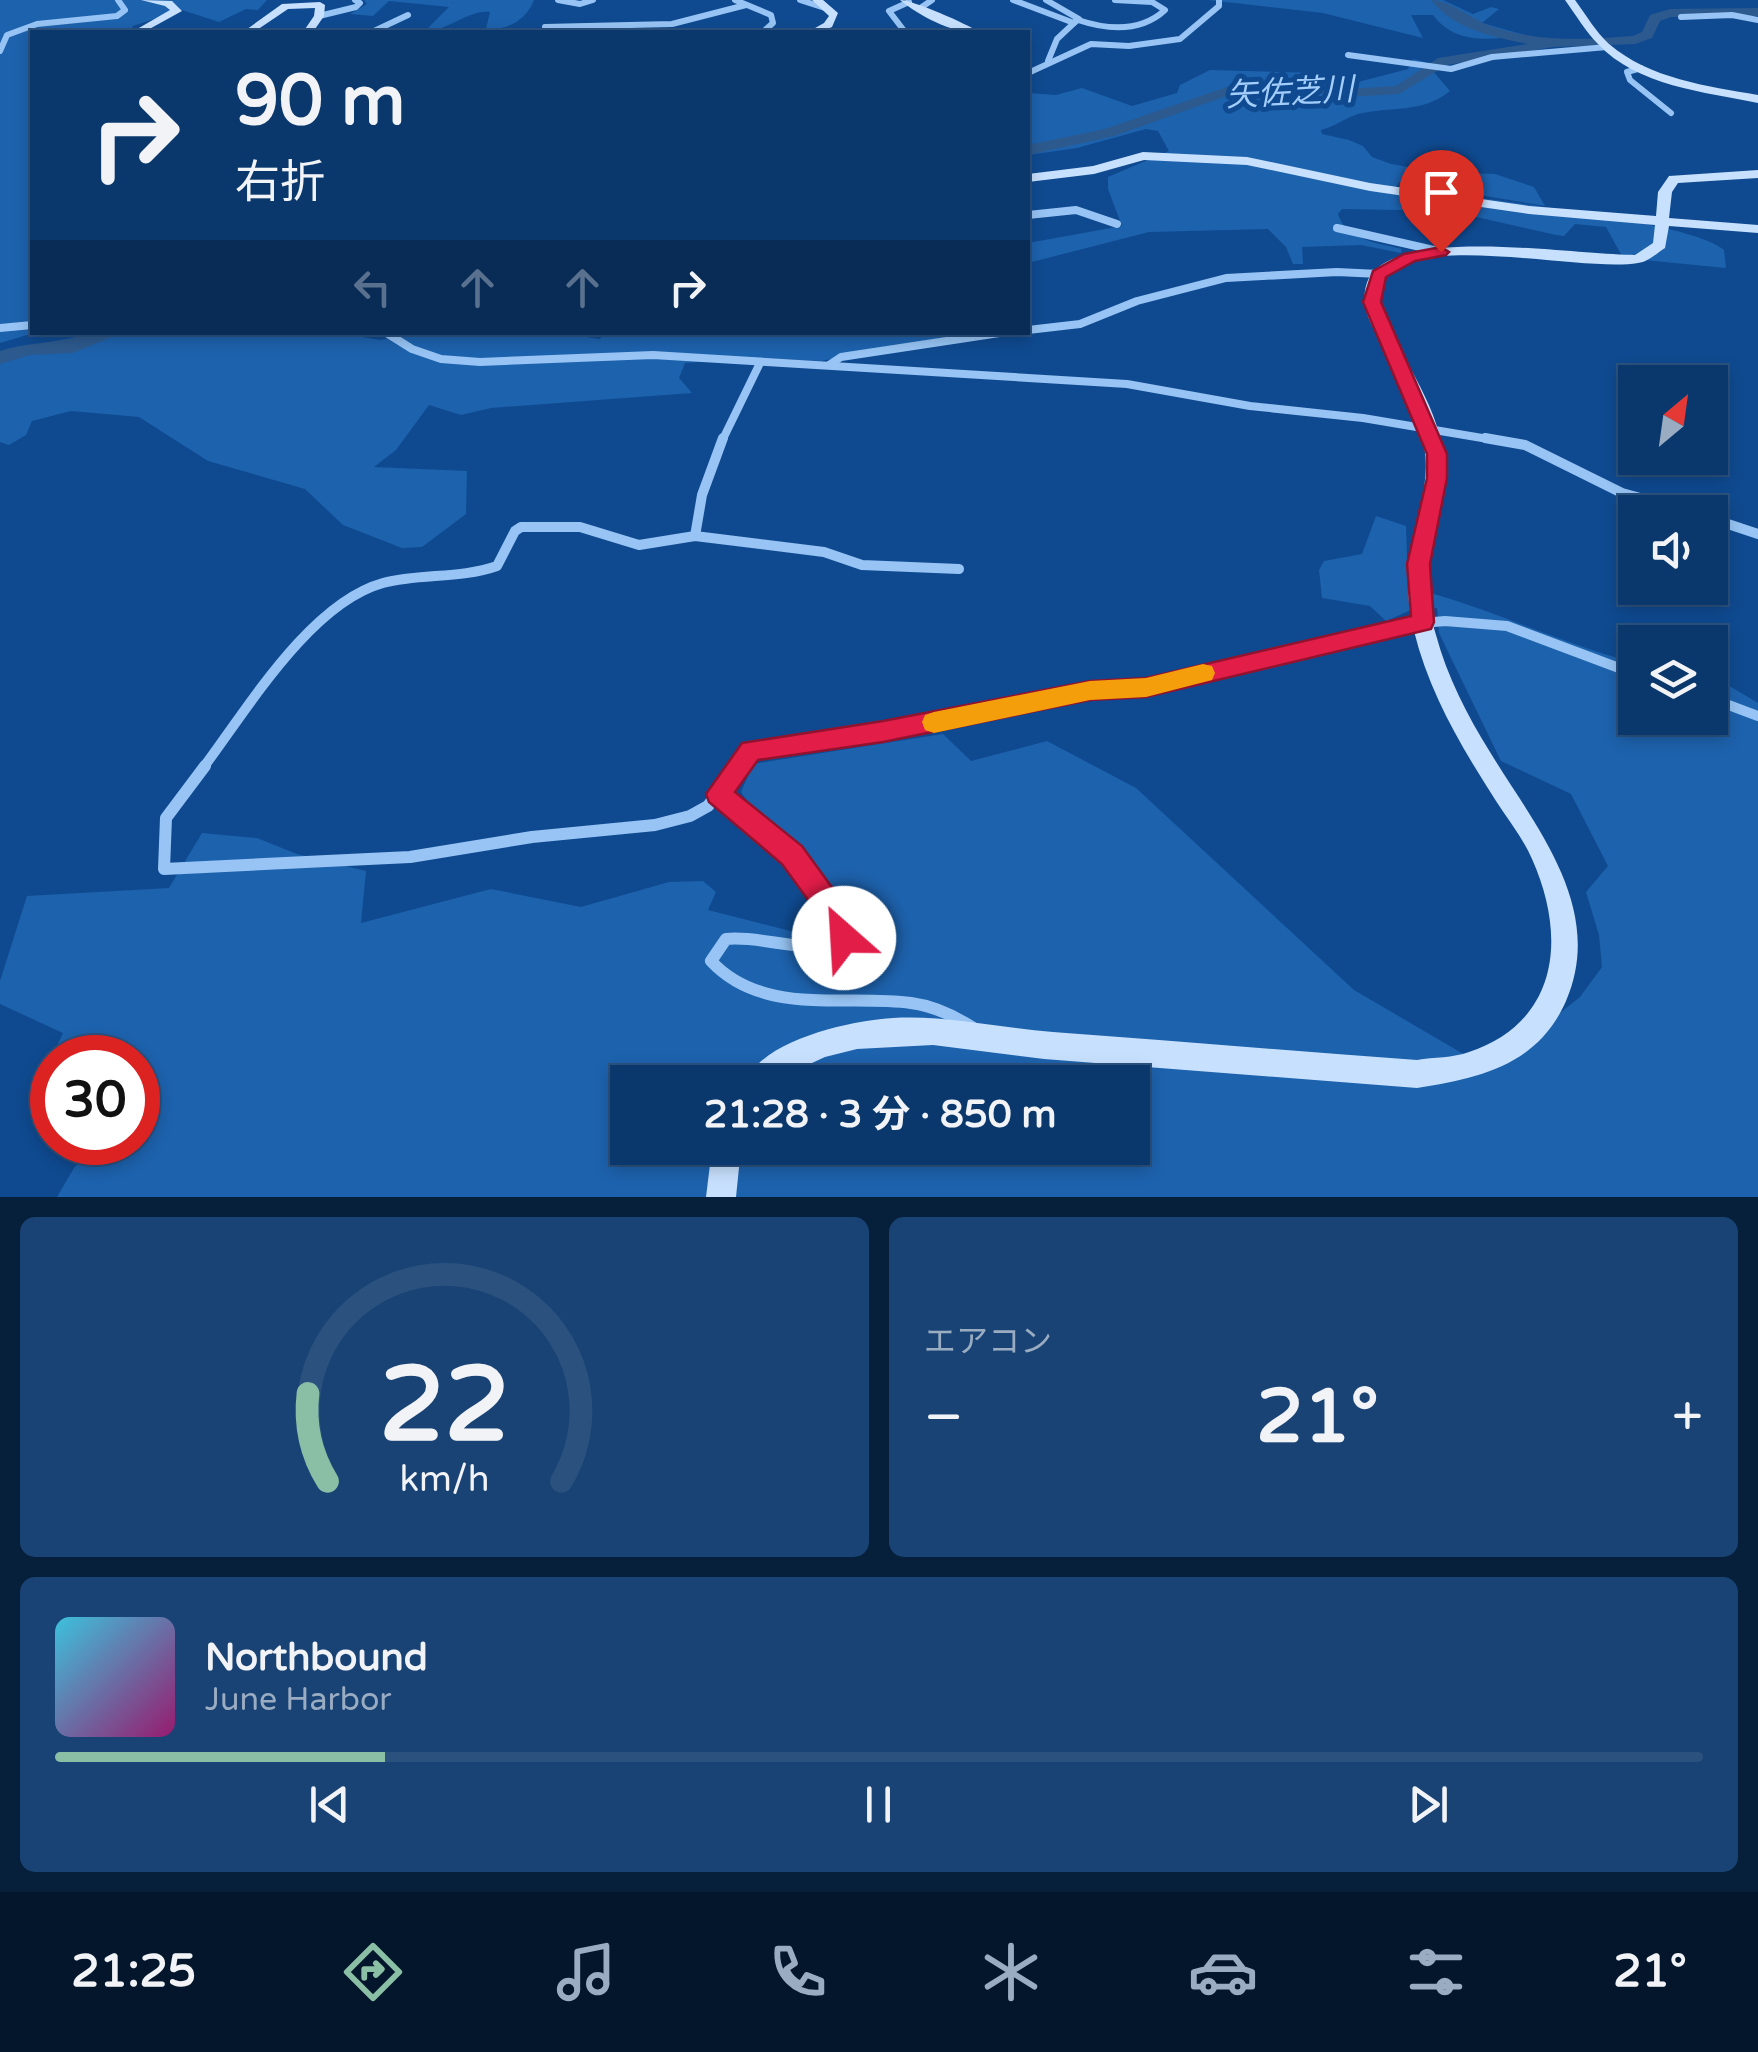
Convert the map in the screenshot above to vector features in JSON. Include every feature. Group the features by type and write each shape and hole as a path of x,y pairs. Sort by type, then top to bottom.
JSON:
{"street":[{"path":"0,51 7,34 24,27 118,16 125,10 118,0"},
{"path":"141,30 177,10 168,3 146,0"},
{"path":"319,16 356,7 360,2 356,0"},
{"path":"558,0 580,4 593,0"},
{"path":"734,0 774,19 765,30"},
{"path":"800,0 831,10"},
{"path":"817,0 831,10 832,20 817,30"},
{"path":"905,30 889,11 932,0"},
{"path":"1014,0 1073,24 1139,26 1154,22 1165,10 1152,2 1115,0"},
{"path":"1046,0 1076,14 1073,24 1056,38 1048,61"},
{"path":"1030,72 1091,44 1129,46 1180,39 1219,6 1219,0"},
{"path":"1570,0 1603,43 1641,68 1697,86 1758,99"},
{"path":"251,30 293,4 320,5 319,16 309,30"},
{"path":"911,4 970,30"},
{"path":"545,27 686,25 714,20 746,5"},
{"path":"376,30 408,15"},
{"path":"1681,17 1732,15 1758,20"},
{"path":"1073,24 1092,25"},
{"path":"1348,55 1442,68 1603,43"},
{"path":"1641,68 1627,72 1628,76 1671,113"},
{"path":"1030,178 1094,170 1143,156 1247,161 1370,187 1529,210 1758,229"},
{"path":"1337,228 1441,252 1638,259 1651,254 1660,244 1665,192 1674,179 1758,174"},
{"path":"1030,215 1076,210 1118,224"},
{"path":"1030,330 1080,324 1137,301 1226,278 1336,272 1378,274 1410,257 1441,252"},
{"path":"778,1065 802,1051 844,1037 893,1032 986,1036 1083,1048 1417,1074 1469,1066 1516,1044 1548,1013 1560,990 1566,957 1565,920 1544,857 1467,736 1438,677 1422,622 1418,564 1437,478 1437,454 1372,302 1378,274"},
{"path":"0,328 30,325"},
{"path":"389,335 412,349 442,359 480,362 653,356 1128,384 1525,446 1632,495"},
{"path":"828,366 841,357 986,335"},
{"path":"695,536 696,521 720,450 760,364"},
{"path":"1728,524 1758,534"},
{"path":"959,570 862,565 824,552 695,536 638,545 580,527 521,527 515,531 497,566 477,573 391,581 352,597 322,620 270,678 166,818 164,869 370,861 435,855 532,837 656,825 690,816 719,794 751,751 883,732 1090,691 1146,688 1422,622 1507,626 1618,668"},
{"path":"1728,705 1758,716"},
{"path":"719,794 792,855 847,924 844,938 818,949 787,948 740,936 726,939 711,961 717,970 769,992 816,1003 911,1003 956,1016 986,1036"},
{"path":"721,1197 725,1165"}],"shaded area":[{"path":"0,0 267,0 258,10 246,9 219,22 182,10 131,30 30,30 30,334 0,343"},
{"path":"364,0 534,0 516,22 486,29 490,12 426,30 449,7 389,1 373,16 350,14 367,4"},
{"path":"1208,0 1443,0 1473,14 1491,7 1499,9 1482,23 1525,35 1463,36 1442,25 1433,15 1411,15 1423,38 1323,13"},
{"path":"1413,59 1425,62 1450,91 1417,106 1358,114 1321,130 1322,134 1363,146 1372,157 1391,164 1439,172 1495,174 1534,187 1545,206 1400,182 1396,187 1667,229 1703,239 1724,250 1726,268 1623,258 1606,227 1575,224 1564,236 1450,211 1342,209 1338,214 1348,230 1364,239 1402,249 1401,253 1361,245 1302,247 1303,264 1293,264 1286,247 1268,229 1149,232 1030,262 1030,243 1122,226 1108,189 1108,177 1169,151 1158,131 1146,129 1077,148 1030,155 1030,93 1056,95 1082,88 1132,106 1177,93 1180,85 1210,70 1318,73 1358,82 1408,69"},
{"path":"87,335 351,335 380,340 409,335 575,335 599,339 605,335 948,335 821,361 755,358 685,363 679,378 692,393 491,408 461,415 429,405 396,450 374,467 467,471 466,514 422,547 402,548 343,525 305,489 208,461 139,417 71,411 32,421 26,435 9,445 0,442 0,353"},
{"path":"1376,516 1406,526 1408,587 1618,658 1618,735 1728,735 1728,686 1758,703 1758,1197 57,1197 77,1165 160,1165 160,1035 62,1035 0,1004 0,981 27,896 169,888 202,833 257,838 297,854 366,871 361,923 491,889 581,907 669,882 703,881 716,892 708,910 810,936 825,924 810,892 741,792 753,764 943,734 971,761 1047,741 1136,788 1354,990 1460,1052 1493,1066 1580,997 1602,967 1599,935 1586,892 1608,866 1571,794 1501,761 1439,633 1437,608 1411,610 1386,621 1370,606 1322,598 1319,570 1324,561 1362,554"}],"waterway":[{"path":"1437,0 1456,16 1488,29 1570,44 1635,40 1647,35 1655,18 1670,13 1758,12"},
{"name":"矢佐芝川","path":"1030,150 1109,133 1233,89 1278,85 1347,93 1399,90 1443,61 1551,44"},
{"name":"矢佐芝川","path":"0,358 28,349 66,349 106,335"}],"slow traffic":[{"path":"934,722 1090,691 1146,688 1203,673"}],"route":[{"path":"844,938 847,924 838,908 821,895 792,855 719,794 751,751 883,732 1090,691 1146,688 1422,622 1418,564 1437,478 1437,454 1372,302 1378,274 1410,257 1441,252"}]}
